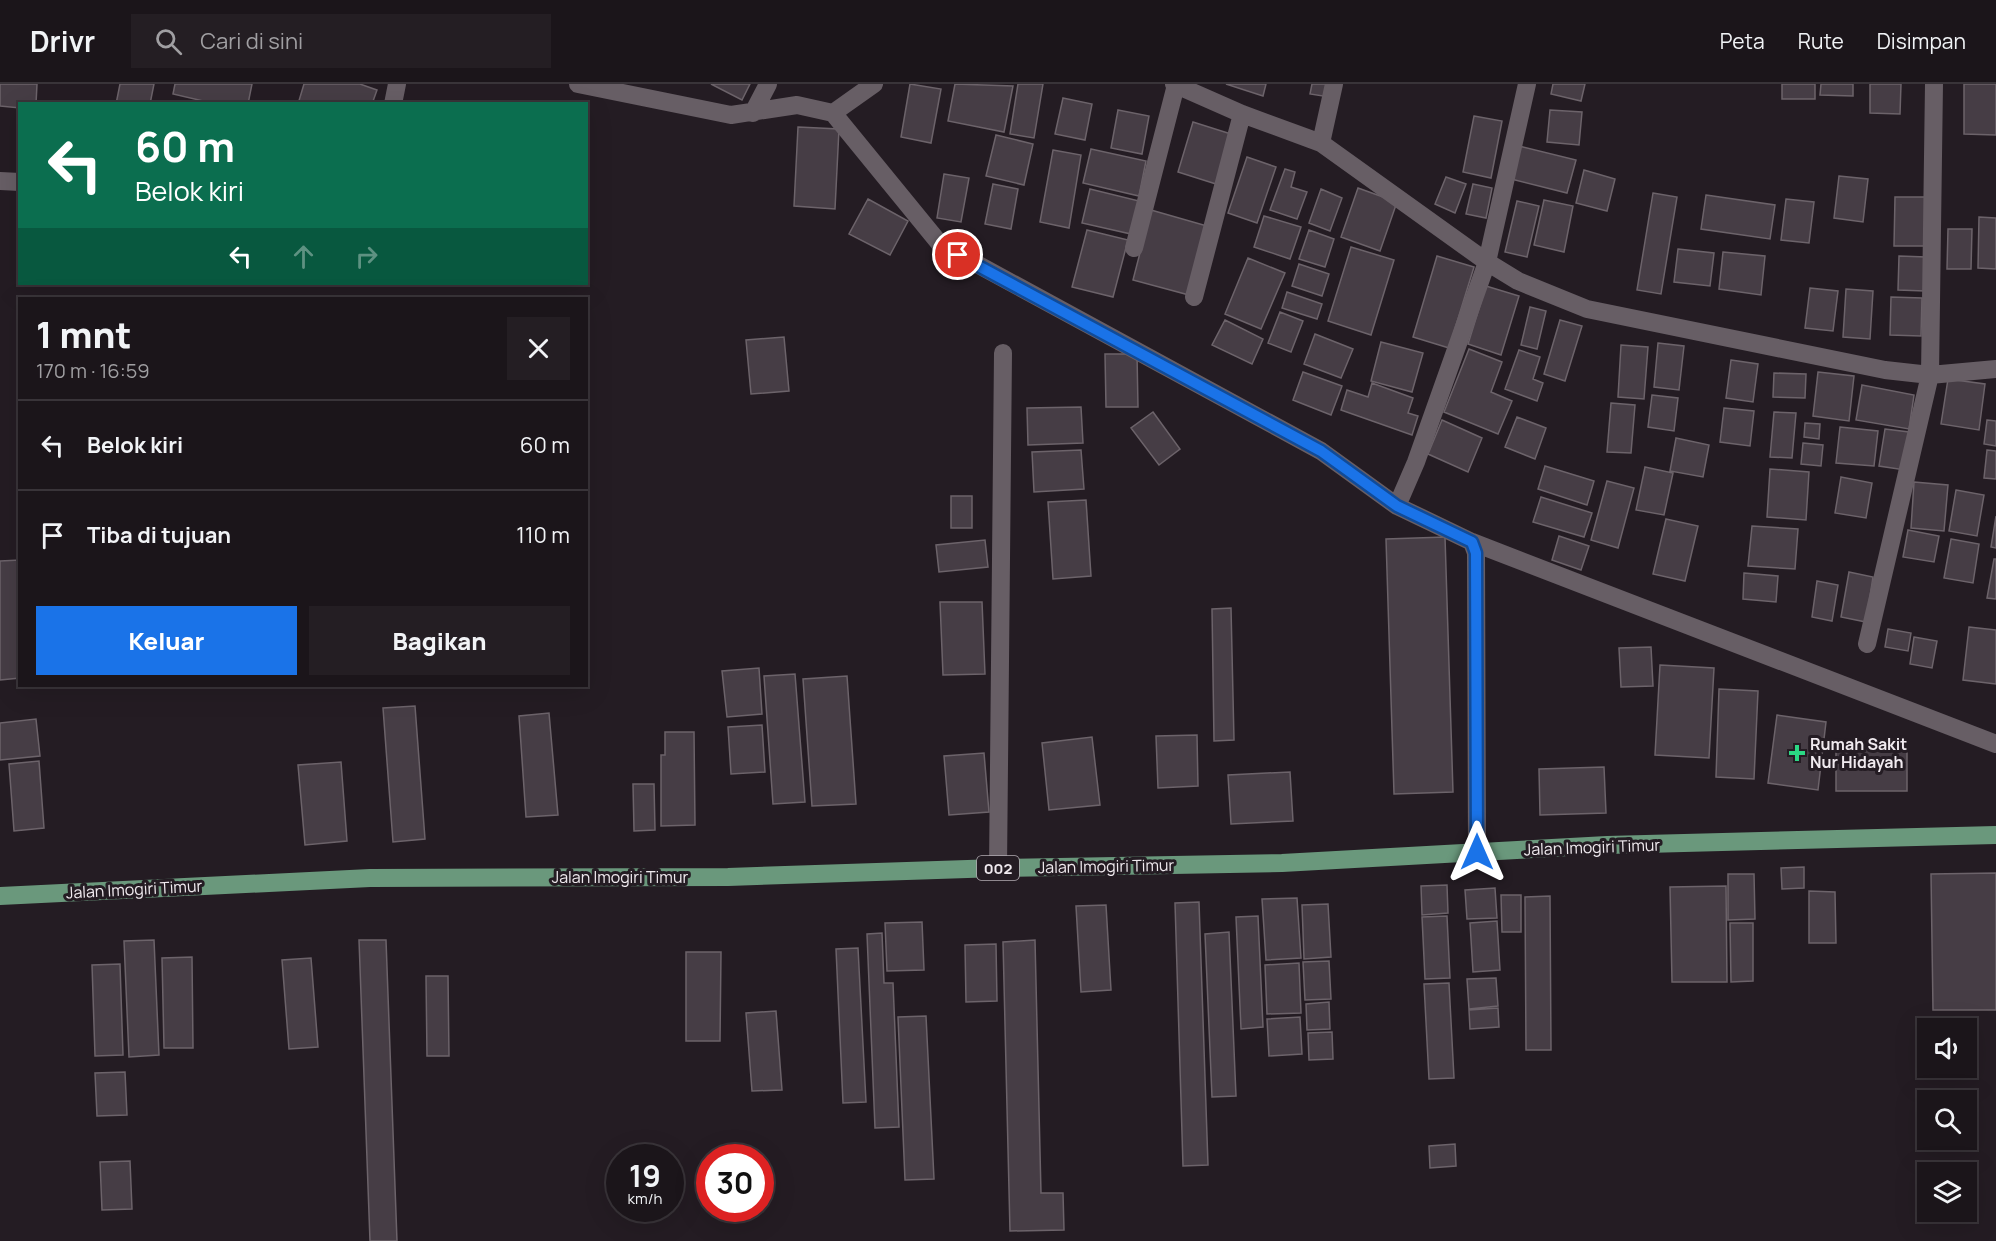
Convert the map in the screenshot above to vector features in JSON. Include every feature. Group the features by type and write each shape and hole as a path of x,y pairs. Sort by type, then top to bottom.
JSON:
{"main road":[{"name":"Jalan Imogiri Timur","path":"0,896 370,878 728,877 1282,862 1607,845 1996,835"}],"street":[{"path":"393,102 396,84"},
{"path":"578,84 731,115 797,105 833,112 940,244 1321,451 1397,506 1472,542 1996,744"},
{"path":"753,113 768,84"},
{"path":"833,112 874,84"},
{"path":"1321,143 1334,84"},
{"path":"1397,506 1416,462 1487,262 1527,84"},
{"path":"1867,644 1930,375 1934,84"},
{"path":"1134,248 1175,85 1242,114 1321,143 1487,262 1518,281 1587,309 1885,370 1930,375 1996,369"},
{"path":"1194,297 1242,114"},
{"path":"0,181 18,182"},
{"path":"999,868 1003,353"},
{"path":"1472,542 1476,553 1477,852"}],"building":[{"path":"0,84 37,84 36,102 18,102 18,108 0,106"},
{"path":"120,84 154,84 150,102 116,102"},
{"path":"175,84 252,84 248,102 207,102 173,94"},
{"path":"304,84 360,84 377,90 373,102 299,102"},
{"path":"711,84 750,84 742,100"},
{"path":"910,84 941,89 931,143 901,137"},
{"path":"955,84 1013,86 1004,132 948,121"},
{"path":"1018,84 1043,84 1034,138 1010,134"},
{"path":"1226,84 1266,84 1263,96"},
{"path":"1312,84 1332,84 1329,97 1310,94"},
{"path":"1553,84 1585,84 1581,101 1551,94"},
{"path":"1782,84 1815,84 1815,99 1782,99"},
{"path":"1821,84 1853,84 1853,96 1820,95"},
{"path":"1870,84 1901,84 1900,114 1870,113"},
{"path":"1964,84 1996,84 1996,135 1964,134"},
{"path":"1063,98 1092,104 1085,140 1055,134"},
{"path":"1118,110 1149,116 1142,154 1111,148"},
{"path":"1550,110 1582,112 1579,145 1547,142"},
{"path":"1474,116 1502,121 1491,178 1463,172"},
{"path":"1193,122 1231,134 1216,184 1178,172"},
{"path":"798,127 839,129 835,209 794,206"},
{"path":"996,135 1033,144 1024,185 986,176"},
{"path":"1519,146 1576,160 1567,193 1511,179"},
{"path":"1091,149 1146,161 1139,196 1083,183"},
{"path":"1053,150 1081,155 1069,228 1040,222"},
{"path":"1247,157 1276,167 1257,223 1228,213"},
{"path":"1285,169 1295,172 1291,187 1307,192 1297,219 1270,210"},
{"path":"1584,170 1615,179 1607,211 1576,203"},
{"path":"944,174 969,178 961,222 937,218"},
{"path":"1839,176 1868,179 1863,222 1834,218"},
{"path":"1446,177 1466,184 1455,213 1435,204"},
{"path":"993,184 1018,189 1011,229 985,224"},
{"path":"1473,184 1492,188 1486,218 1466,214"},
{"path":"1358,188 1397,202 1380,251 1341,237"},
{"path":"1090,189 1139,201 1131,234 1082,223"},
{"path":"1321,189 1342,198 1330,231 1309,223"},
{"path":"1653,193 1677,197 1661,294 1637,290"},
{"path":"1706,195 1775,205 1770,239 1701,229"},
{"path":"1895,197 1926,197 1925,246 1894,246"},
{"path":"868,199 908,221 890,255 849,234"},
{"path":"1786,199 1814,202 1809,243 1781,240"},
{"path":"1544,200 1573,206 1564,252 1534,245"},
{"path":"1517,201 1539,206 1527,257 1505,252"},
{"path":"1151,210 1207,226 1189,295 1133,280"},
{"path":"1264,216 1301,227 1290,259 1254,247"},
{"path":"1979,217 1996,218 1996,269 1978,268"},
{"path":"1948,229 1972,229 1971,269 1947,269"},
{"path":"1087,230 1128,240 1113,297 1072,287"},
{"path":"1309,230 1334,239 1325,267 1299,259"},
{"path":"1351,247 1394,260 1371,335 1328,321"},
{"path":"1678,249 1714,253 1710,286 1674,282"},
{"path":"1723,252 1765,256 1761,295 1719,289"},
{"path":"1437,256 1474,267 1449,348 1413,337"},
{"path":"1899,256 1926,257 1925,291 1898,290"},
{"path":"1248,258 1285,273 1261,329 1225,314"},
{"path":"1299,264 1329,274 1322,296 1292,286"},
{"path":"1486,286 1519,296 1501,355 1468,344"},
{"path":"1810,288 1838,291 1833,331 1805,328"},
{"path":"1846,289 1873,291 1870,339 1843,337"},
{"path":"1287,292 1322,304 1317,319 1282,308"},
{"path":"1891,297 1922,298 1921,336 1890,335"},
{"path":"1530,307 1546,311 1537,349 1521,345"},
{"path":"1280,312 1303,321 1291,352 1268,343"},
{"path":"1225,320 1263,339 1252,364 1212,345"},
{"path":"1560,320 1582,326 1565,381 1544,374"},
{"path":"1315,334 1353,349 1341,378 1304,364"},
{"path":"784,337 789,391 751,394 746,340"},
{"path":"1381,342 1423,353 1412,392 1371,381"},
{"path":"1658,343 1684,346 1679,390 1654,387"},
{"path":"1621,345 1648,347 1644,399 1618,397"},
{"path":"1469,349 1502,362 1491,392 1512,401 1498,434 1444,412"},
{"path":"1519,350 1540,357 1533,379 1543,383 1537,401 1505,389"},
{"path":"1105,354 1137,354 1138,407 1106,407"},
{"path":"1731,360 1758,364 1753,402 1726,398"},
{"path":"1303,372 1342,386 1331,415 1293,400"},
{"path":"1818,372 1854,376 1849,421 1813,416"},
{"path":"1774,373 1806,374 1805,398 1773,397"},
{"path":"1948,379 1985,384 1979,430 1941,424"},
{"path":"1372,383 1413,398 1408,413 1418,416 1412,435 1341,410 1347,390 1368,397"},
{"path":"1862,385 1914,395 1909,429 1856,420"},
{"path":"1652,395 1678,398 1674,431 1648,427"},
{"path":"1611,403 1635,405 1631,453 1607,452"},
{"path":"1081,407 1083,443 1028,445 1027,408"},
{"path":"1724,408 1754,411 1750,446 1720,442"},
{"path":"1153,412 1180,449 1159,465 1131,428"},
{"path":"1774,412 1796,413 1792,458 1770,457"},
{"path":"1517,417 1546,428 1535,459 1505,447"},
{"path":"1442,420 1482,438 1468,472 1428,454"},
{"path":"1987,420 1996,421 1996,446 1984,444"},
{"path":"1805,423 1820,424 1819,439 1804,437"},
{"path":"1840,427 1878,431 1874,466 1836,463"},
{"path":"1885,429 1909,432 1905,470 1879,466"},
{"path":"1676,438 1709,445 1703,477 1670,471"},
{"path":"1803,443 1823,445 1821,466 1801,464"},
{"path":"1081,450 1084,489 1034,492 1032,452"},
{"path":"1987,450 1996,451 1996,479 1984,478"},
{"path":"1545,466 1594,481 1587,505 1538,489"},
{"path":"1645,467 1673,473 1664,515 1636,510"},
{"path":"1770,469 1809,472 1806,520 1767,517"},
{"path":"1841,477 1872,483 1866,518 1835,513"},
{"path":"1607,481 1634,488 1618,548 1591,540"},
{"path":"1914,482 1948,485 1944,531 1911,528"},
{"path":"1956,490 1984,495 1977,536 1949,531"},
{"path":"951,496 972,496 972,528 951,528"},
{"path":"1541,497 1592,513 1584,537 1533,522"},
{"path":"1086,500 1091,576 1053,579 1048,502"},
{"path":"1996,516 1996,548 1991,547"},
{"path":"1666,519 1698,526 1685,581 1653,574"},
{"path":"1752,526 1798,529 1795,569 1748,566"},
{"path":"1908,530 1939,536 1934,562 1903,557"},
{"path":"1559,536 1589,546 1581,570 1552,560"},
{"path":"1445,537 1453,792 1394,794 1386,539"},
{"path":"1951,539 1979,544 1973,583 1944,578"},
{"path":"985,540 988,567 939,572 936,545"},
{"path":"1994,559 1996,559 1996,599 1987,598"},
{"path":"18,560 18,678 0,680 0,561"},
{"path":"1849,572 1873,577 1866,622 1841,617"},
{"path":"1744,573 1778,576 1776,602 1743,599"},
{"path":"1817,581 1838,585 1832,621 1812,617"},
{"path":"940,602 982,602 985,674 943,675"},
{"path":"1231,608 1234,740 1214,741 1212,609"},
{"path":"1969,627 1996,630 1996,684 1963,680"},
{"path":"1888,629 1911,633 1908,651 1885,647"},
{"path":"1914,637 1937,641 1932,668 1910,664"},
{"path":"1651,647 1653,686 1621,687 1619,648"},
{"path":"1660,665 1714,668 1709,758 1655,755"},
{"path":"759,668 762,714 727,717 722,671"},
{"path":"795,674 805,802 773,804 764,676"},
{"path":"847,676 856,804 812,806 803,679"},
{"path":"1719,689 1758,691 1754,779 1716,777"},
{"path":"415,706 425,839 393,842 383,708"},
{"path":"549,713 558,815 526,817 519,716"},
{"name":"Rumah Sakit Nur Hidayah","path":"1777,715 1826,722 1818,790 1768,783"},
{"path":"36,719 40,756 0,760 0,723"},
{"path":"762,725 765,772 731,774 728,727"},
{"path":"665,732 694,732 695,825 661,826 661,755 665,755"},
{"path":"1197,735 1198,786 1158,788 1156,736"},
{"path":"1092,737 1100,805 1049,810 1042,743"},
{"path":"1836,748 1907,749 1907,791 1836,791"},
{"path":"984,753 989,812 949,815 944,756"},
{"path":"39,761 44,828 14,831 9,764"},
{"path":"341,762 347,841 305,845 298,765"},
{"path":"1604,767 1606,813 1540,815 1539,769"},
{"path":"1290,772 1293,821 1231,824 1228,775"},
{"path":"633,784 654,784 655,830 634,831"},
{"path":"1804,867 1804,888 1782,889 1781,868"},
{"path":"1996,873 1996,1010 1933,1010 1931,874"},
{"path":"1728,874 1754,874 1755,919 1728,920"},
{"path":"1447,885 1448,913 1422,915 1421,886"},
{"path":"1726,886 1727,982 1672,982 1670,887"},
{"path":"1495,888 1497,918 1467,919 1465,890"},
{"path":"1809,891 1835,892 1836,943 1809,943"},
{"path":"1501,895 1521,895 1521,932 1502,932"},
{"path":"1550,896 1551,1050 1526,1050 1525,897"},
{"path":"1297,898 1301,958 1266,960 1262,899"},
{"path":"1199,902 1208,1165 1183,1166 1175,903"},
{"path":"1328,904 1331,957 1304,959 1302,905"},
{"path":"1106,905 1111,990 1081,992 1076,906"},
{"path":"1258,916 1263,1027 1241,1029 1236,917"},
{"path":"1447,916 1450,978 1425,979 1422,917"},
{"path":"1497,921 1500,970 1473,972 1470,923"},
{"path":"922,922 924,970 887,971 885,923"},
{"path":"1730,923 1753,923 1753,981 1731,982"},
{"path":"1229,932 1236,1096 1212,1097 1205,934"},
{"path":"882,933 884,983 893,983 899,1127 875,1128 867,934"},
{"path":"154,940 159,1055 129,1057 124,941"},
{"path":"359,940 386,940 397,1241 370,1241"},
{"path":"1035,940 1041,1193 1063,1193 1064,1230 1010,1231 1003,942"},
{"path":"996,944 997,1001 966,1002 965,945"},
{"path":"858,948 866,1102 843,1103 836,949"},
{"path":"686,952 721,952 720,1041 686,1041"},
{"path":"192,957 193,1048 164,1048 162,958"},
{"path":"311,958 318,1047 289,1049 282,960"},
{"path":"1329,961 1331,999 1305,1000 1303,962"},
{"path":"1299,963 1301,1013 1267,1014 1265,965"},
{"path":"120,964 123,1055 95,1056 92,965"},
{"path":"426,976 448,976 449,1056 427,1056"},
{"path":"1496,978 1498,1006 1469,1009 1467,979"},
{"path":"1449,983 1454,1078 1429,1079 1424,984"},
{"path":"1329,1002 1330,1029 1307,1030 1306,1004"},
{"path":"1498,1008 1499,1027 1470,1029 1469,1010"},
{"path":"776,1011 782,1090 752,1091 746,1013"},
{"path":"926,1016 934,1179 905,1180 898,1017"},
{"path":"1300,1017 1302,1054 1269,1056 1267,1019"},
{"path":"1332,1032 1333,1059 1309,1060 1308,1033"},
{"path":"125,1072 127,1115 97,1116 95,1073"},
{"path":"1455,1144 1456,1166 1430,1168 1429,1146"},
{"path":"130,1161 132,1209 102,1210 100,1162"}],"place":[{"name":"Rumah Sakit Nur Hidayah","path":"1797,753"}],"route":[{"path":"958,255 1321,451 1397,506 1472,542 1476,553 1477,852"}]}
